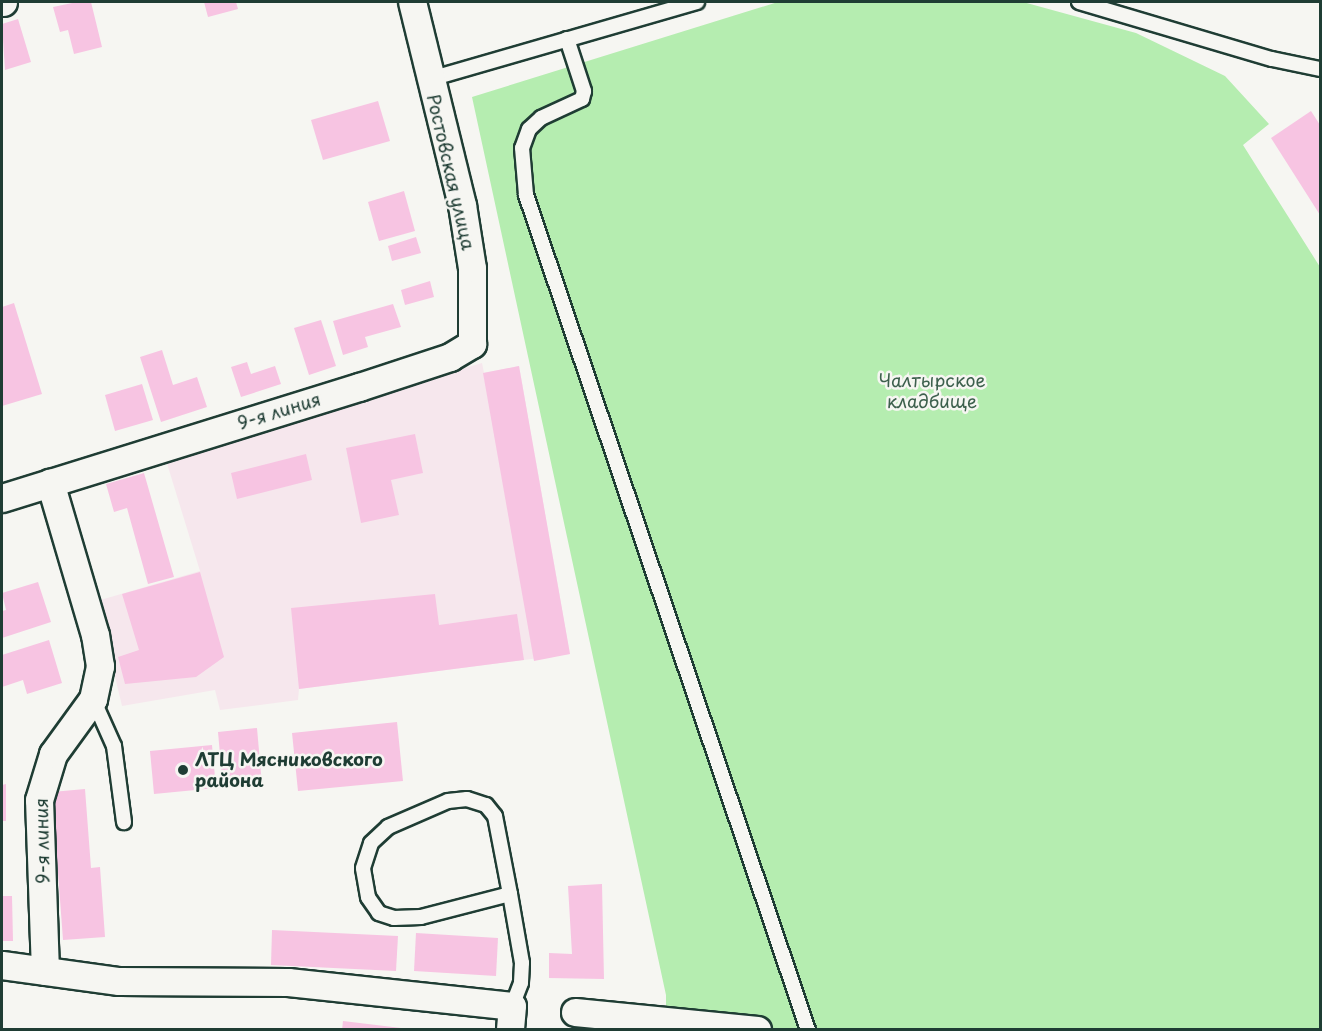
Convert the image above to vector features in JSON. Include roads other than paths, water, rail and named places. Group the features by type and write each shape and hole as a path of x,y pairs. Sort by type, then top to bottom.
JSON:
{"street":[{"name":"Ростовская улица","path":"412,2 462,205 471,258 475,313 472,344"},
{"name":"9-я линия","path":"2,498 450,357 472,344"},
{"name":"9-я линия","path":"45,971 39,800 53,754 93,699 100,666 95,635 50,482"},
{"path":"2,965 119,981 288,982 511,1018"},
{"path":"575,1012 712,1028 757,1029"}],"lane":[{"path":"430,79 697,2"},
{"path":"1079,2 1272,59 1320,69"},
{"path":"567,39 584,91 582,99 541,118 529,129 522,148 526,195 808,1029"},
{"path":"93,699 114,746 124,822"},
{"path":"510,894 421,917 394,918 379,913 368,897 363,868 370,843 388,826 448,801 467,799 486,805 495,816 510,894 522,963 521,983 511,1018"}],"place":[{"name":"ЛТЦ Мясниковского района","path":"183,770"}],"park label":[{"name":"Чалтырское кладбище","path":"932,391"}]}
